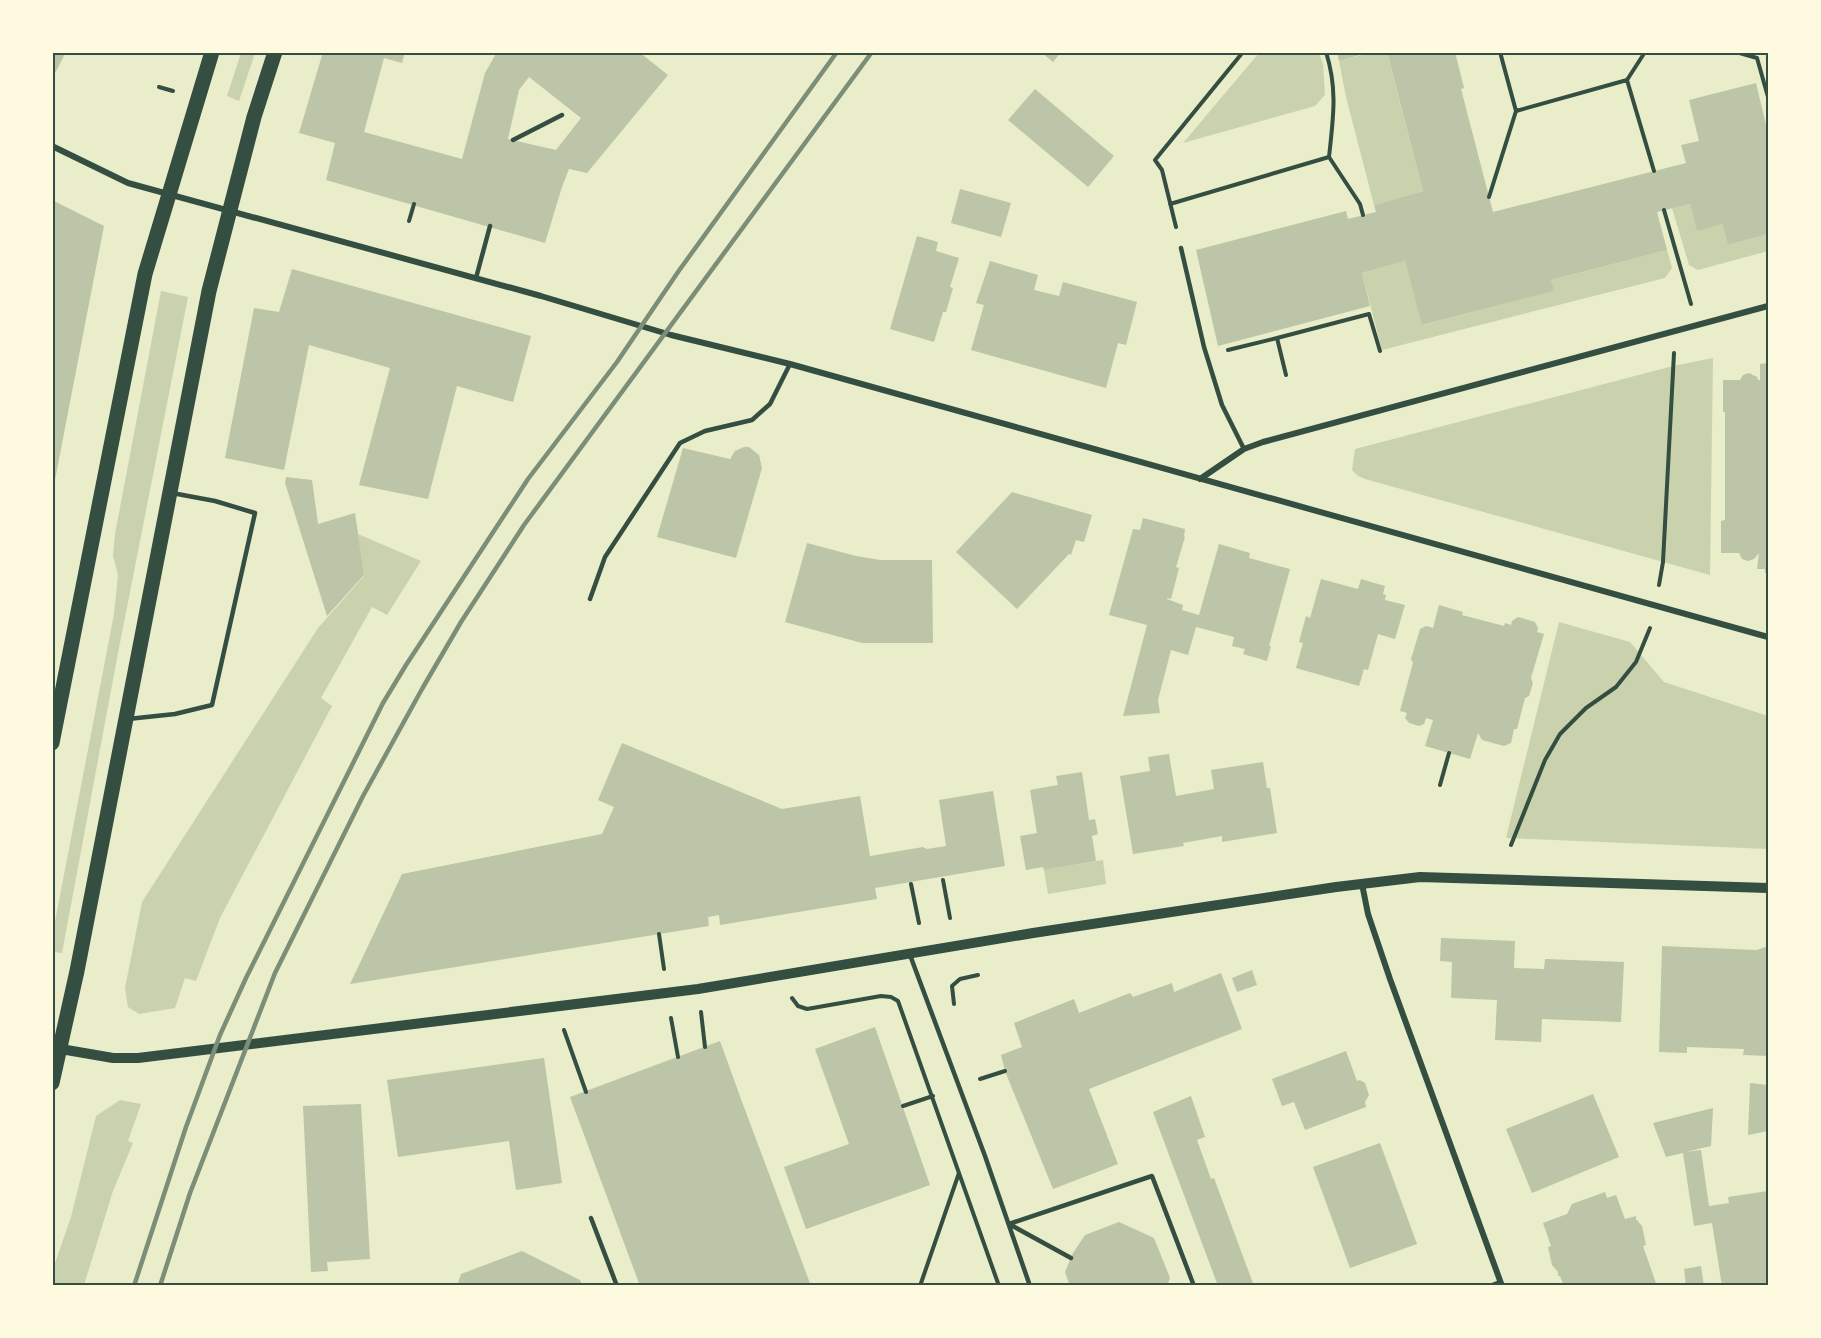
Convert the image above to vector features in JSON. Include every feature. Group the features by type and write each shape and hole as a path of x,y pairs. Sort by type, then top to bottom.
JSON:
{"main road":[{"path":"52,743 145,274 212,52"},
{"path":"52,1083 57,1048 78,971 209,291 254,117 275,52"}],"street":[{"path":"52,146 128,183 671,334 790,364 1768,637"},
{"path":"1200,479 1244,449 1768,306"},
{"path":"57,1048 113,1058 138,1058 687,990 1033,933 1420,877 1768,888"},
{"path":"1362,884 1368,914 1390,979 1501,1284"}],"lane":[{"path":"513,140 562,115"},
{"path":"476,278 490,226"},
{"path":"1181,248 1207,356 1222,405 1244,449"},
{"path":"590,599 605,557 680,443 705,431 752,420 770,404 790,364"},
{"path":"126,719 176,714 212,705 255,513 215,501 169,492"},
{"path":"909,954 985,1156 1030,1286"},
{"path":"1009,1224 1152,1176 1194,1286"},
{"path":"591,1218 617,1286"},
{"path":"1009,1224 1071,1258"},
{"path":"1490,1286 1501,1284"}],"path":[{"path":"1181,248 1162,170 1155,160 1243,52"},
{"path":"1326,52 1331,67 1335,96 1329,157 1360,204 1363,215"},
{"path":"1489,197 1516,111 1500,52"},
{"path":"1516,111 1627,80 1645,52"},
{"path":"1736,52 1757,58 1768,98"},
{"path":"1627,80 1654,171"},
{"path":"159,87 175,92"},
{"path":"1170,204 1329,157"},
{"path":"409,220 414,204"},
{"path":"1664,210 1696,325"},
{"path":"1207,356 1370,314 1380,351"},
{"path":"1511,845 1545,760 1560,734 1586,708 1616,687 1636,662 1652,623 1663,562 1674,332"},
{"path":"1277,338 1286,375"},
{"path":"1440,785 1449,753"},
{"path":"943,880 950,918"},
{"path":"911,884 919,923"},
{"path":"787,975 791,997 798,1006 807,1010 881,996 891,997 898,1001 999,1286"},
{"path":"701,1011 705,1047"},
{"path":"571,1050 586,1092"},
{"path":"903,1106 927,1098"},
{"path":"921,1286 959,1171 985,1156"}],"green space":[{"path":"241,53 255,53 239,101 227,96"},
{"path":"1259,53 1319,53 1323,64 1325,95 1315,106 1183,143"},
{"path":"1370,53 1387,53 1423,191 1374,205 1339,61"},
{"path":"1690,204 1697,230 1722,224 1728,245 1768,234 1768,251 1698,270 1689,265 1672,208"},
{"path":"1667,250 1672,268 1665,278 1382,350 1362,273 1405,261 1423,325 1553,291 1551,280"},
{"path":"161,291 188,297 62,953 53,952 53,932 114,614 118,575 113,556 115,534"},
{"path":"1713,358 1710,575 1365,479 1352,470 1355,449 1673,366"},
{"path":"358,534 421,561 387,615 372,607 321,698 332,706 220,918 196,981 185,978 175,1008 139,1014 128,1007 125,988 142,902 318,628 364,576"},
{"path":"1559,622 1630,642 1664,682 1768,716 1768,849 1506,838"},
{"path":"1103,860 1106,884 1048,894 1044,870"},
{"path":"120,1100 141,1104 128,1141 133,1143 113,1191 84,1285 53,1285 53,1269 71,1217 96,1116"}],"building":[{"path":"52,52 66,52 52,79"},
{"path":"323,52 405,52 402,63 384,58 364,132 462,159 485,73 497,52 639,52 668,75 587,173 569,169 545,243 326,180 335,143 299,133","holes":["529,77 581,118 556,150 508,139 519,90"]},
{"path":"1041,52 1061,52 1053,62"},
{"path":"1337,52 1367,52 1367,53 1339,61"},
{"path":"1387,52 1455,52 1464,88 1461,89 1493,212 1686,163 1681,145 1699,141 1689,100 1756,83 1768,133 1768,234 1728,245 1722,224 1697,231 1690,204 1657,212 1667,250 1551,280 1554,291 1422,325 1405,261 1362,273 1370,306 1218,346 1196,250 1346,211 1348,219 1376,212 1374,205 1423,191"},
{"path":"1035,89 1114,156 1088,187 1008,120"},
{"path":"960,189 1011,203 1001,237 951,223"},
{"path":"52,200 104,226 54,485 52,485"},
{"path":"917,236 938,242 936,251 959,258 950,287 953,288 946,312 943,312 934,342 890,329"},
{"path":"990,261 1038,275 1034,290 1059,296 1063,282 1137,302 1126,345 1118,343 1106,388 971,350 984,305 976,303"},
{"path":"292,269 531,336 513,402 457,386 428,499 359,485 390,368 309,345 284,470 225,458 254,308 279,312"},
{"path":"1768,363 1768,573 1765,573 1765,569 1757,569 1759,553 1754,559 1748,561 1742,559 1739,553 1721,553 1721,521 1725,520 1723,380 1740,380 1743,375 1749,373 1760,380 1760,364"},
{"path":"749,447 759,455 762,468 736,558 657,537 683,448 730,459 735,451"},
{"path":"286,477 312,480 318,524 355,513 364,575 327,616 285,483"},
{"path":"1012,492 1092,515 1084,542 1076,540 1071,555 1069,554 1017,609 956,552"},
{"path":"1143,518 1185,529 1171,599 1167,598 1183,605 1182,610 1199,615 1219,544 1250,553 1249,558 1290,569 1267,661 1243,654 1245,649 1232,646 1234,637 1196,627 1188,655 1171,650 1158,700 1160,713 1123,716 1147,625 1109,615 1133,529 1140,530"},
{"path":"807,543 880,560 932,560 933,643 862,643 785,622"},
{"path":"1321,579 1358,589 1361,579 1385,586 1383,594 1386,595 1385,600 1405,605 1395,639 1378,634 1368,670 1364,669 1359,686 1296,668 1303,643 1299,642 1306,616 1310,618"},
{"path":"1439,605 1463,612 1462,615 1504,626 1505,623 1511,625 1512,621 1518,617 1535,622 1537,632 1544,634 1531,678 1533,683 1529,696 1525,698 1511,743 1504,746 1482,740 1478,733 1470,759 1425,746 1433,720 1426,718 1424,724 1419,726 1409,723 1405,718 1407,713 1400,711 1420,629 1426,626 1433,628"},
{"path":"622,743 782,809 860,796 870,856 923,847 927,849 946,846 939,800 993,791 1005,866 875,888 877,899 720,925 719,915 708,917 709,926 350,984 402,874 602,834 614,807 598,800"},
{"path":"1169,754 1176,796 1214,789 1211,770 1263,762 1267,788 1270,788 1277,833 1222,842 1222,836 1183,843 1184,846 1133,854 1120,776 1150,771 1148,757"},
{"path":"1082,772 1089,820 1095,819 1098,834 1092,836 1096,861 1044,870 1043,867 1026,870 1020,836 1037,833 1030,790 1058,785 1056,776"},
{"path":"1441,938 1515,941 1514,968 1544,969 1545,959 1624,962 1621,1022 1542,1019 1541,1042 1495,1040 1497,1000 1451,998 1452,962 1440,961"},
{"path":"1662,946 1757,950 1765,947 1768,949 1768,1056 1743,1055 1744,1049 1687,1047 1687,1053 1659,1052"},
{"path":"1252,970 1257,985 1237,992 1232,978"},
{"path":"1221,973 1242,1029 1089,1089 1118,1164 1053,1189 1005,1071 1001,1055 1022,1047 1014,1023 1074,999 1079,1013 1130,993 1133,997 1172,983 1174,992"},
{"path":"875,1027 930,1185 806,1229 784,1167 849,1144 815,1049"},
{"path":"720,1041 811,1286 640,1286 570,1097"},
{"path":"1346,1051 1357,1081 1365,1083 1369,1095 1365,1102 1366,1107 1305,1130 1294,1102 1282,1106 1272,1079"},
{"path":"544,1058 562,1183 516,1190 509,1141 398,1157 387,1080"},
{"path":"1750,1083 1768,1085 1768,1131 1748,1135"},
{"path":"1593,1094 1619,1157 1532,1193 1506,1129"},
{"path":"1191,1096 1205,1137 1197,1140 1211,1179 1214,1178 1254,1286 1218,1286 1153,1112"},
{"path":"361,1104 370,1259 327,1262 328,1271 311,1272 303,1106"},
{"path":"1713,1108 1711,1146 1685,1152 1701,1150 1709,1206 1729,1203 1728,1197 1768,1191 1768,1285 1722,1286 1712,1223 1694,1226 1683,1153 1666,1157 1653,1123"},
{"path":"1380,1143 1417,1244 1350,1268 1313,1167"},
{"path":"1605,1192 1607,1198 1616,1195 1625,1219 1636,1216 1642,1226 1646,1245 1643,1246 1657,1286 1564,1286 1558,1276 1558,1272 1552,1265 1548,1247 1551,1246 1543,1223 1567,1214 1572,1204"},
{"path":"1119,1222 1154,1238 1170,1278 1167,1286 1070,1286 1065,1272 1073,1253 1085,1235"},
{"path":"522,1251 580,1280 583,1286 457,1286 461,1274"},
{"path":"1701,1266 1704,1286 1686,1286 1684,1269"}],"railway":[{"path":"134,1286 186,1127 220,1035 383,703 528,479 617,362 678,272 837,52"},
{"path":"160,1286 190,1193 275,973 363,796 422,689 461,622 524,525 872,52"}]}
